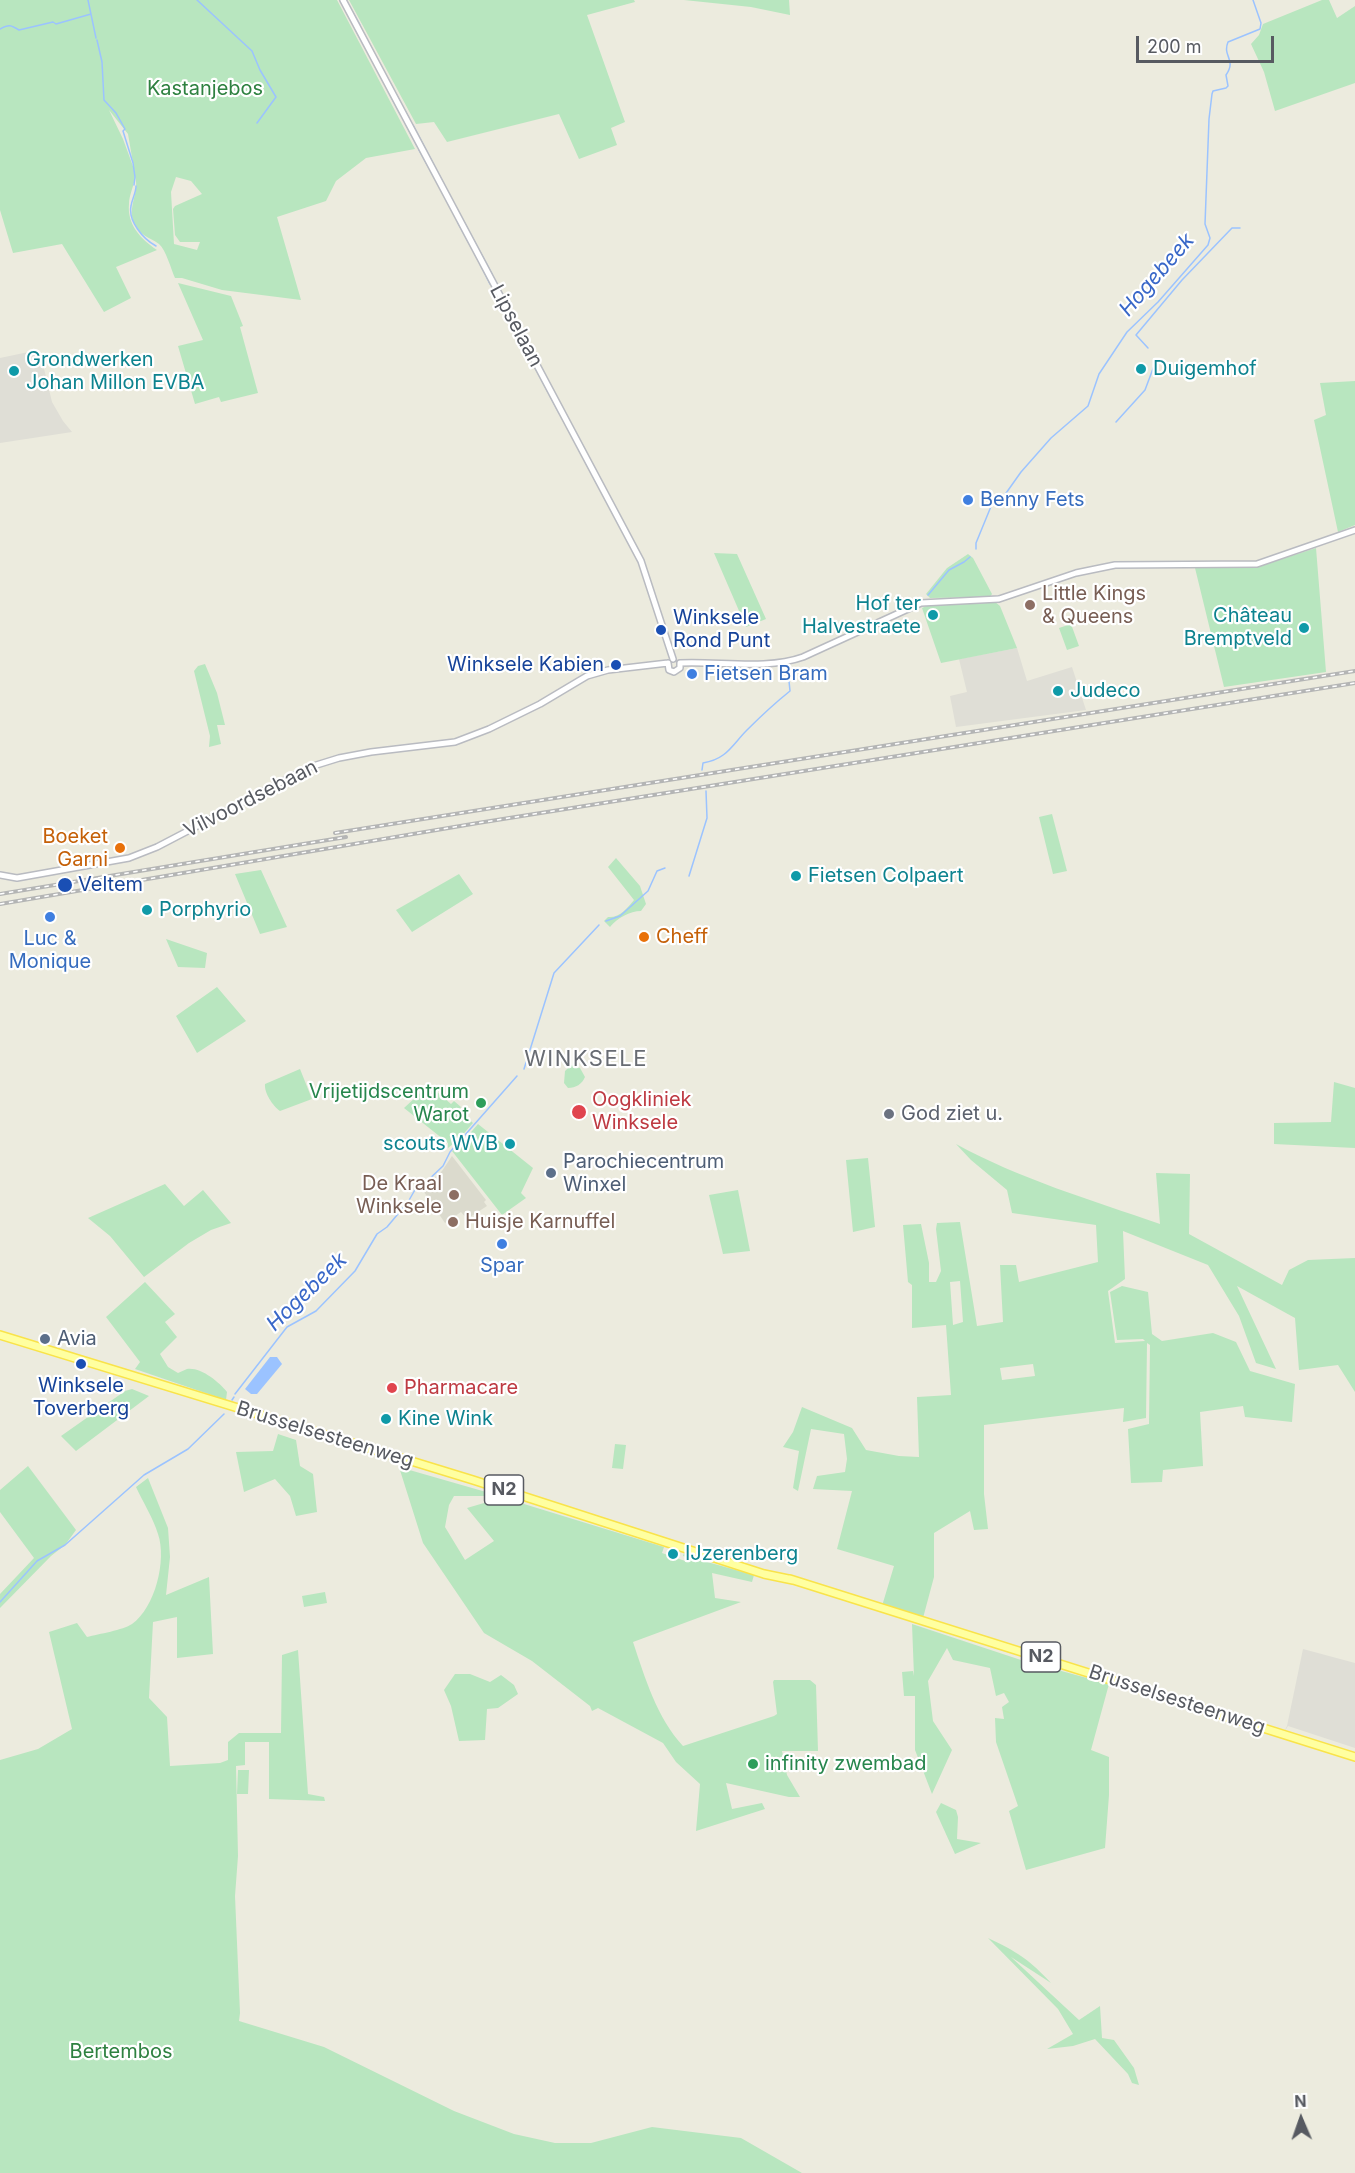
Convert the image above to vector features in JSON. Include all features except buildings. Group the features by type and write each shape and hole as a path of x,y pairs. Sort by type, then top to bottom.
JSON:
{"main road":[{"name":"Brusselsesteenweg","path":"0,1335 650,1536 693,1547 1355,1756"}],"street":[{"name":"Lipselaan","path":"343,0 640,561 673,659"},
{"path":"680,663 680,668 674,672 669,670 668,663 673,659 680,663 790,661 921,603 999,599 1100,567 1257,564 1355,530"},
{"name":"Vilvoordsebaan","path":"0,875 17,878 114,862 143,853 310,767 339,758 371,752 455,742 534,708 587,676 631,666 668,663"}],"shaded area":[{"path":"38,350 52,402 72,432 0,443 0,358"},
{"path":"1017,648 1027,681 1072,667 1086,710 956,727 950,696 967,692 959,659"},
{"name":"De Kraal Winksele","path":"452,1156 486,1200 484,1202 487,1206 467,1219 461,1212 445,1223 422,1189 442,1171"},
{"path":"1303,1649 1355,1663 1355,1748 1288,1726 1283,1734 1287,1726"}],"green space":[{"name":"Kastanjebos","path":"0,0 337,0 415,149 366,158 336,181 326,201 277,217 301,300 222,290 175,278 162,247 142,234 134,223 132,211 136,188 135,177 129,201 130,218 136,231 157,250 116,267 131,298 104,312 62,244 13,253 0,210","holes":["109,110 128,134 134,169 123,139","176,177 191,181 202,194 173,209 175,235 180,242 200,242 197,250 174,244 171,192"]},
{"path":"349,0 634,0 635,2 587,15 625,122 611,128 617,145 579,159 559,114 447,142 434,122 416,124"},
{"path":"684,0 789,0 790,15 751,7"},
{"path":"1322,0 1329,0 1337,18 1355,6 1355,83 1275,111 1264,72 1251,44 1259,35 1263,24"},
{"path":"178,283 231,296 243,326 240,327 258,393 221,402 219,397 195,404 178,346 203,340"},
{"path":"1355,381 1355,525 1338,532 1314,420 1326,415 1320,383"},
{"path":"1316,548 1326,672 1224,687 1195,568 1257,567"},
{"path":"714,553 737,554 766,619 746,627"},
{"path":"968,554 973,558 992,594 990,597 930,598 926,594 947,568"},
{"path":"994,601 1000,606 1017,648 941,663 922,608 931,604"},
{"path":"1071,624 1079,646 1067,650 1059,628"},
{"path":"205,664 217,693 225,725 217,725 221,744 209,747 210,736 194,671 198,666"},
{"path":"1052,814 1067,871 1053,874 1039,817"},
{"path":"616,858 640,886 646,904 641,911 624,916 610,927 604,921 608,917 620,914 634,900 608,867"},
{"path":"261,870 287,927 260,934 235,874"},
{"path":"459,874 473,894 412,932 396,910"},
{"path":"166,939 207,953 205,968 178,967"},
{"path":"217,987 246,1021 197,1053 176,1016"},
{"path":"571,1065 580,1068 585,1077 578,1085 568,1088 564,1083 565,1071"},
{"path":"300,1069 312,1099 280,1111 270,1099 265,1084"},
{"path":"1334,1082 1355,1088 1355,1148 1274,1144 1274,1123 1331,1122"},
{"path":"429,1085 451,1104 454,1101 461,1107 459,1110 473,1123 448,1148 448,1143 404,1108"},
{"path":"478,1124 533,1168 521,1193 526,1198 502,1215 452,1151"},
{"path":"956,1144 1030,1178 1160,1224 1156,1173 1190,1174 1189,1234 1282,1285 1289,1270 1308,1260 1355,1258 1355,1392 1338,1365 1299,1370 1295,1318 1237,1286 1276,1369 1256,1363 1239,1316 1208,1265 1123,1231 1125,1279 1108,1291 1115,1343 1145,1341 1143,1339 1117,1340 1110,1292 1122,1286 1148,1292 1152,1334 1162,1341 1213,1333 1236,1342 1250,1371 1295,1384 1292,1422 1245,1417 1243,1406 1200,1412 1203,1466 1163,1470 1162,1482 1131,1483 1128,1429 1149,1424 1150,1345 1147,1343 1146,1418 1123,1422 1124,1408 984,1425 984,1494 988,1529 974,1530 970,1511 934,1533 934,1577 923,1618 882,1606 894,1566 837,1549 852,1491 813,1489 817,1476 845,1472 847,1459 844,1434 811,1429 798,1491 793,1488 799,1451 783,1447 793,1432 802,1407 852,1428 866,1450 919,1457 917,1397 951,1395 946,1325 912,1328 912,1285 908,1282 903,1225 921,1224 929,1263 929,1282 936,1282 941,1271 937,1223 960,1222 977,1326 1003,1322 1000,1265 1016,1265 1019,1282 1098,1262 1096,1225 1012,1213 1007,1190 971,1160","holes":["960,1281 963,1322 953,1325 950,1282","1033,1364 1035,1376 1002,1380 1000,1368"]},
{"path":"868,1158 875,1227 853,1232 846,1160"},
{"path":"165,1184 184,1206 203,1190 231,1223 211,1230 189,1243 144,1277 110,1236 88,1218"},
{"path":"738,1190 750,1251 723,1254 709,1195"},
{"path":"145,1282 175,1314 165,1322 177,1337 160,1354 168,1367 178,1373 192,1369 204,1373 227,1392 226,1400 135,1369 140,1362 106,1317"},
{"path":"132,1389 149,1396 76,1451 61,1436 125,1391"},
{"path":"278,1434 296,1440 300,1466 313,1474 317,1512 296,1516 290,1496 275,1479 244,1492 236,1452 273,1451"},
{"path":"615,1444 626,1445 623,1469 612,1468"},
{"path":"28,1466 76,1530 65,1545 51,1556 0,1608 0,1594 34,1558 0,1512 0,1490"},
{"path":"399,1467 500,1496 454,1496 449,1505 445,1527 465,1560 494,1541 467,1508 484,1503 511,1500 664,1547 662,1553 688,1562 689,1558 683,1556 684,1553 700,1560 754,1575 752,1582 712,1573 715,1598 741,1602 633,1642 659,1710 683,1746 777,1714 774,1680 810,1680 816,1685 818,1751 782,1751 787,1775 800,1797 789,1797 726,1783 732,1809 762,1803 765,1809 696,1831 700,1784 676,1762 663,1743 598,1708 592,1711 590,1706 532,1661 484,1633 423,1543"},
{"name":"Bertembos","path":"148,1478 168,1528 170,1557 166,1595 209,1577 213,1654 177,1658 177,1617 153,1622 149,1698 167,1717 170,1766 220,1763 228,1760 228,1742 239,1733 281,1733 282,1655 298,1650 308,1794 324,1797 325,1801 269,1799 269,1742 245,1742 245,1765 236,1766 238,1856 235,1896 239,2021 324,2047 454,2111 514,2134 555,2143 591,2143 652,2127 741,2138 802,2173 0,2173 0,1760 38,1749 72,1729 49,1632 77,1623 87,1637 111,1632 132,1624 147,1607 157,1583 161,1557 156,1528 136,1487"},
{"path":"325,1592 327,1603 304,1607 302,1596"},
{"path":"912,1624 1021,1660 1109,1684 1091,1750 1109,1757 1105,1848 1026,1870 1009,1811 1018,1806 996,1742 995,1718 1004,1719 1002,1707 1009,1702 1004,1693 996,1696 990,1668 953,1660 947,1648 928,1681 933,1721 952,1750 932,1794 915,1750 915,1696 904,1696 902,1672 913,1671 914,1676"},
{"path":"455,1674 470,1674 490,1682 501,1675 514,1685 518,1694 498,1708 487,1709 485,1740 459,1741 451,1706 444,1690"},
{"path":"238,1770 249,1770 248,1794 237,1794"},
{"path":"941,1803 956,1810 957,1839 981,1843 955,1854 936,1812"},
{"path":"988,1938 1015,1952 1036,1968 1051,1983 1011,1957 1079,2020 1100,2006 1102,2038 1114,2040 1134,2068 1139,2085 1132,2083 1128,2074 1095,2039 1073,2046 1047,2049 1073,2034 1058,2009"}],"water":[{"path":"270,1357 277,1357 282,1364 257,1394 251,1394 245,1389"}],"waterway":[{"path":"88,0 96,38"},
{"path":"197,0 252,51 276,97 257,123"},
{"path":"340,0 364,46"},
{"path":"346,0 360,25"},
{"name":"Hogebeek","path":"976,549 976,543 992,504 1004,496 1021,472 1051,438 1088,406 1099,374 1127,332 1158,302 1208,245 1210,238 1205,224 1212,94 1213,91 1228,86 1226,75 1230,65 1228,42 1260,29 1261,23 1253,0"},
{"path":"0,29 10,26 19,30 53,22 56,24 91,14"},
{"path":"362,30 410,120"},
{"path":"97,40 102,62 104,100 116,113 125,129 123,131 133,163 134,185"},
{"path":"367,51 385,85"},
{"path":"388,91 400,114"},
{"path":"403,119 417,146"},
{"path":"413,125 446,188"},
{"path":"419,150 435,179"},
{"path":"438,184 456,218"},
{"path":"136,186 131,206 132,218 146,239 156,246"},
{"path":"449,194 492,274"},
{"path":"458,223 477,258"},
{"name":"Hogebeek","path":"1148,348 1136,335 1182,280 1232,228 1240,228"},
{"path":"480,264 490,284"},
{"path":"493,288 559,413"},
{"path":"1116,422 1145,390 1154,366"},
{"name":"Hogebeek","path":"928,595 949,570 970,557"},
{"name":"Hogebeek","path":"702,770 703,763 724,755 747,730 790,691 788,671"},
{"name":"Hogebeek","path":"689,876 707,818 706,791"},
{"name":"Hogebeek","path":"606,921 620,916 648,891 657,871 665,868"},
{"name":"Hogebeek","path":"524,1069 554,973 599,925"},
{"name":"Hogebeek","path":"235,1394 287,1327 316,1311 355,1271 377,1234 387,1227 408,1202 416,1188 425,1183 443,1166 450,1152 517,1076"},
{"name":"Hogebeek","path":"0,1602 37,1561 65,1545 144,1475 188,1449 224,1414"}],"railway":[{"path":"335,833 1355,671"},
{"path":"0,904 478,823 1355,683"},
{"path":"0,894 346,837"}],"place":[{"name":"Duigemhof","path":"1141,369"},
{"name":"Grondwerken Johan Millon EVBA","path":"14,371"},
{"name":"Benny Fets","path":"968,500"},
{"name":"Little Kings & Queens","path":"1030,605"},
{"name":"Hof ter Halvestraete","path":"933,615"},
{"name":"Château Bremptveld","path":"1304,628"},
{"name":"Winksele Rond Punt","path":"661,630"},
{"name":"Winksele Kabien","path":"616,665"},
{"name":"Fietsen Bram","path":"692,674"},
{"name":"Judeco","path":"1058,691"},
{"name":"Boeket Garni","path":"120,848"},
{"name":"Fietsen Colpaert","path":"796,876"},
{"name":"Veltem","path":"65,885"},
{"name":"Porphyrio","path":"147,910"},
{"name":"Luc & Monique","path":"50,917"},
{"name":"Cheff","path":"644,937"},
{"name":"Vrijetijdscentrum Warot","path":"481,1103"},
{"name":"Oogkliniek Winksele","path":"579,1112"},
{"name":"God ziet u.","path":"889,1114"},
{"name":"scouts WVB","path":"510,1144"},
{"name":"Parochiecentrum Winxel","path":"551,1173"},
{"name":"De Kraal Winksele","path":"454,1195"},
{"name":"Huisje Karnuffel","path":"453,1222"},
{"name":"Spar","path":"502,1244"},
{"name":"Avia","path":"45,1339"},
{"name":"Winksele Toverberg","path":"81,1364"},
{"name":"Pharmacare","path":"392,1388"},
{"name":"Kine Wink","path":"386,1419"},
{"name":"IJzerenberg","path":"673,1554"},
{"name":"infinity zwembad","path":"753,1764"}],"district":[{"name":"WINKSELE","path":"586,1059"}]}
